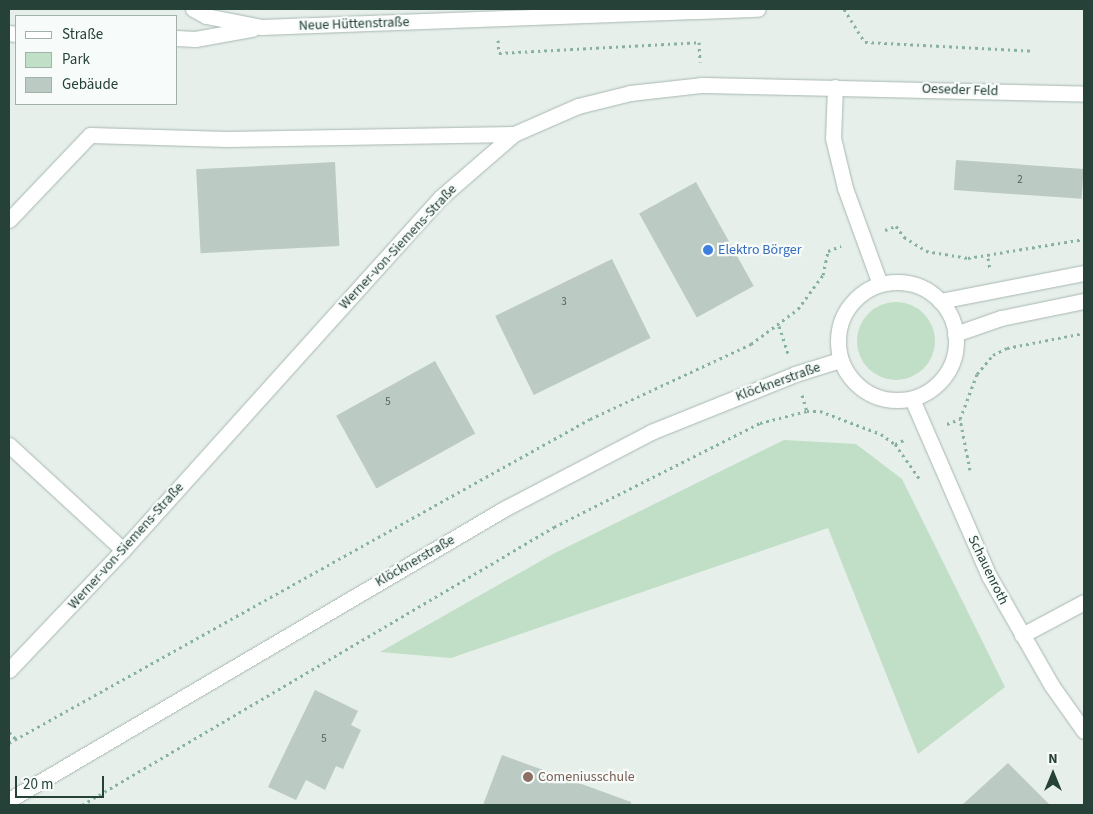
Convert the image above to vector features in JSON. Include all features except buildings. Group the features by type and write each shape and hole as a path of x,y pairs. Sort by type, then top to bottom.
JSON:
{"street":[{"name":"Neue Hüttenstraße","path":"192,9 206,16 261,28 758,9"},
{"path":"178,38 195,39 261,28"},
{"name":"Werner-von-Siemens-Straße","path":"9,670 123,550 440,198 514,134 578,106 630,93 701,85 835,87"},
{"path":"835,87 834,138 845,188 880,284"},
{"name":"Oeseder Feld","path":"835,87 1084,94"},
{"path":"9,220 90,135 227,139 514,134"},
{"path":"940,301 1084,273"},
{"path":"880,284 917,285 940,301 954,324 953,362 944,378 929,391 912,399 894,401 876,397 861,389 848,376 840,360 837,341 840,323 849,305 862,292 880,284"},
{"path":"955,334 1001,318 1084,301"},
{"name":"Klöcknerstraße","path":"9,800 504,509 651,432 795,374 840,360"},
{"name":"Schauenroth","path":"912,399 989,576 1052,686 1084,731"},
{"path":"9,444 123,550"},
{"path":"1022,635 1084,602"}],"path":[{"path":"844,9 865,42 1034,51"},
{"path":"497,19 499,53 699,42 701,85"},
{"path":"896,226 904,237 926,251 968,258 1084,239"},
{"path":"9,743 590,419 751,344 798,309 823,275 828,251"},
{"path":"960,419 977,374 993,355 1007,348 1084,333"},
{"path":"82,805 554,527 760,423 807,410 820,411 881,434 895,444"},
{"path":"9,732 16,739"}],"green space":[{"path":"888,302 904,302 918,308 929,319 935,333 935,349 929,363 918,374 904,380 888,380 874,374 863,363 857,349 857,333 863,319 874,308"},
{"path":"784,440 856,444 902,479 1005,687 918,754 828,528 451,658 380,652 553,554"}],"place":[{"name":"Elektro Börger","path":"708,250"},
{"name":"Comeniusschule","path":"528,777"}]}
